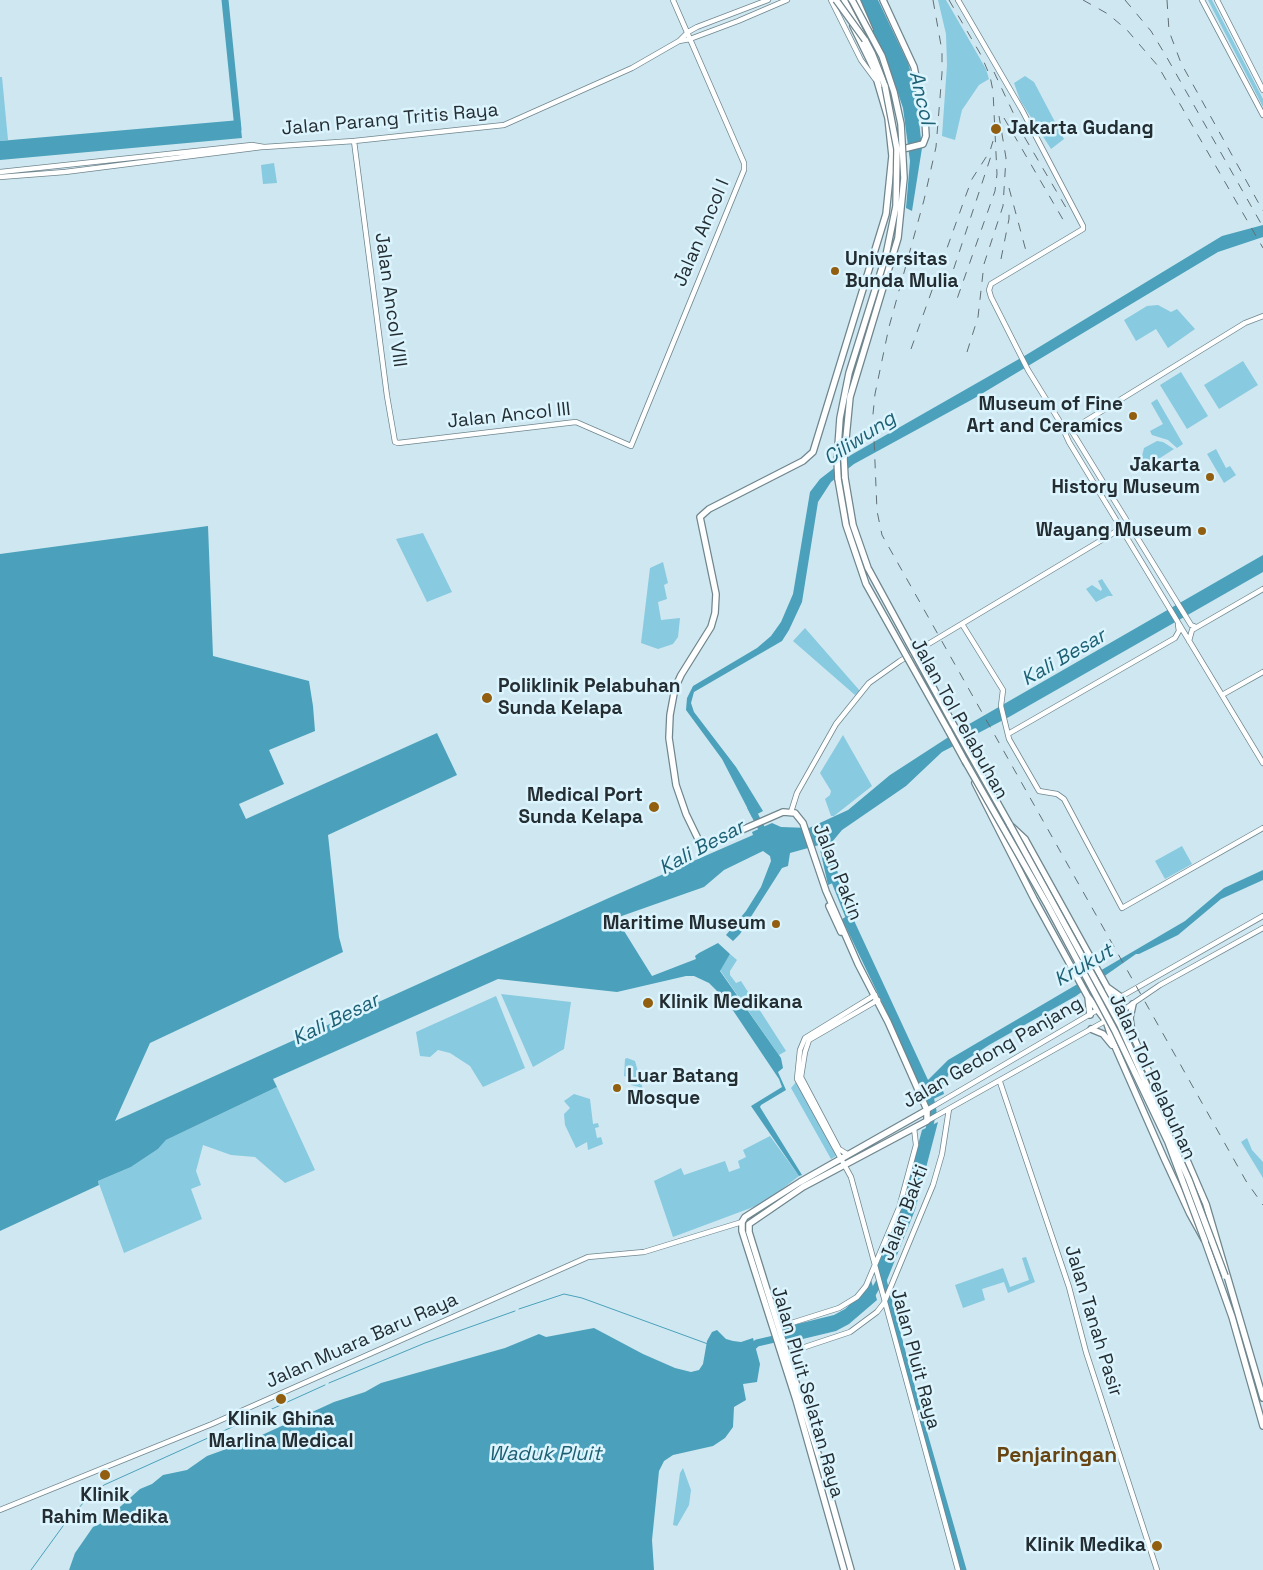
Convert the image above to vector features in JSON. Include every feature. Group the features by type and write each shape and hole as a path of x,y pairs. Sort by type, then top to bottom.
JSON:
{"highway":[{"path":"791,812 780,813 707,844 698,840 686,814 673,772 669,738 670,716 675,688 711,627 715,613 716,594 700,518 709,509 803,461 813,452 886,214 894,151 888,118 879,84 869,58 838,0"},
{"path":"838,0 865,40"},
{"name":"Jalan Tol Pelabuhan","path":"844,0 881,74 892,110 897,149 897,193 888,247 845,388 838,438 839,490 852,547 866,584 1053,914 1115,1031 1171,1151 1205,1241 1232,1317 1263,1426"},
{"name":"Jalan Tol Pelabuhan","path":"852,0 874,41 894,92 901,124 904,189 898,238 858,367 849,404 844,448 848,502 859,544 882,598 1099,985 1128,1042 1189,1180 1225,1276 1263,1398"},
{"path":"857,0 874,41"},
{"path":"883,0 919,80 925,120 926,136 923,144 894,151"},
{"path":"965,761 989,812 1088,996 1106,1021 1117,1052 1141,1101 1168,1166 1205,1241"},
{"name":"Jalan Pakin","path":"791,812 798,816 802,824 826,890 853,953 929,1109 928,1120"},
{"path":"1010,825 1025,839 1106,986 1117,1014 1137,1046 1206,1204 1220,1250 1225,1276"},
{"path":"1106,986 1121,997"},
{"path":"1088,996 1090,1015"},
{"path":"1133,1004 1130,1018 1137,1046"},
{"path":"1091,1029 1104,1034 1117,1052"},
{"name":"Jalan Gedong Panjang","path":"928,1120 801,1189 746,1223 745,1217 840,1158 929,1109"},
{"name":"Jalan Pluit Selatan Raya","path":"746,1223 851,1570"},
{"name":"Jalan Pluit Selatan Raya","path":"785,1352 825,1506 844,1570"},
{"path":"825,1506 832,1504"}],"street":[{"name":"Jalan Ancol I","path":"631,446 744,170 744,163 674,0"},
{"name":"Jalan Parang Tritis Raya","path":"0,177 197,157 264,147 354,141 504,125 632,68 679,41 688,32 697,27 768,0"},
{"name":"Jalan Parang Tritis Raya","path":"679,41 690,39 738,21 787,0"},
{"path":"830,0 861,60 879,84"},
{"path":"958,0 1022,110 1083,226 1083,229 995,282 990,287 990,297 1039,389 1263,764"},
{"path":"1202,0 1263,115"},
{"path":"1218,0 1263,90"},
{"path":"697,27 700,35"},
{"path":"1250,90 1260,84"},
{"name":"Jalan Ancol VIII","path":"354,141 394,439 398,443 415,441"},
{"name":"Jalan Parang Tritis Raya","path":"0,172 252,145 264,147"},
{"path":"10,170 10,176"},
{"path":"1196,627 1192,626 1071,432 1072,429 1245,323 1263,316"},
{"path":"1039,389 1066,441 1170,608"},
{"name":"Jalan Ancol III","path":"415,441 576,422 631,446"},
{"path":"791,812 797,793 824,743 844,712 861,691 900,661 1120,529"},
{"path":"1189,642 1189,633 1196,627 1263,589"},
{"path":"962,624 1003,690 1001,706 1008,734 1039,791 1057,794 1064,799 1122,908 1263,828"},
{"path":"1175,638 1179,625"},
{"path":"1008,734 1175,638 1183,638 1189,642"},
{"path":"1222,695 1263,672"},
{"name":"Jalan Gedong Panjang","path":"929,1109 1099,1009 1263,916"},
{"name":"Jalan Gedong Panjang","path":"928,1120 1000,1082 1106,1021 1160,985 1263,928"},
{"path":"1217,942 1220,951"},
{"path":"847,1154 840,1151 828,1135 801,1077 807,1044 821,1029 876,998"},
{"path":"1000,1067 1005,1079"},
{"name":"Jalan Tanah Pasir","path":"1000,1082 1069,1287 1088,1359 1157,1570"},
{"name":"Jalan Bakti","path":"785,1352 850,1332 877,1312 884,1303 933,1185 942,1154 948,1109 947,1097"},
{"name":"Jalan Bakti","path":"778,1328 831,1312 849,1304 866,1286 875,1269 899,1208 916,1144 914,1128"},
{"name":"Jalan Pluit Raya","path":"828,1135 851,1177 875,1269 885,1297"},
{"name":"Jalan Muara Baru Raya","path":"0,1510 212,1424 588,1257 644,1252 746,1223"},
{"name":"Jalan Pluit Raya","path":"884,1303 958,1570"}],"shaded area":[{"path":"938,0 946,0 986,69 989,79 979,85 962,110 955,140 942,136 947,65 946,34"},
{"path":"1208,0 1212,0 1263,99 1263,107"},
{"path":"1025,76 1034,82 1064,139 1051,149 1020,100 1014,83"},
{"path":"0,77 2,77 8,140 0,141"},
{"path":"274,163 277,183 263,184 261,165"},
{"path":"1158,305 1171,312 1177,309 1195,329 1168,348 1156,329 1136,341 1124,320 1147,306"},
{"path":"1243,361 1258,385 1219,409 1204,385"},
{"path":"1181,372 1208,416 1187,429 1160,385"},
{"path":"1157,399 1183,444 1177,448 1168,440 1152,435 1150,431 1163,424 1151,403"},
{"path":"1157,441 1163,442 1174,449 1143,469 1141,460 1144,448"},
{"path":"1216,449 1226,468 1230,466 1236,475 1224,483 1207,454"},
{"path":"423,533 452,592 427,602 396,539"},
{"path":"663,562 668,583 664,585 667,599 658,602 661,620 680,618 678,637 673,644 658,649 641,643 650,568"},
{"path":"1102,579 1113,596 1108,596 1096,602 1086,589 1092,585 1101,591 1102,589 1098,581"},
{"path":"805,628 860,691 855,695 793,641"},
{"path":"843,735 872,786 834,816 831,816 825,799 830,795 831,791 820,773"},
{"path":"1182,846 1192,864 1165,879 1155,861"},
{"path":"730,954 737,960 730,971 730,975 736,983 741,981 786,1051 779,1055 720,970"},
{"path":"501,994 571,1002 564,1049 533,1067"},
{"path":"496,996 525,1068 483,1087 470,1066 450,1053 438,1050 430,1057 420,1056 416,1032"},
{"path":"625,1059 635,1061 646,1100 634,1103 641,1095 639,1087 631,1085 630,1078 624,1076"},
{"path":"796,1082 839,1154 831,1159 791,1088"},
{"path":"277,1087 315,1170 285,1183 255,1157 231,1155 203,1145 196,1171 201,1185 191,1189 202,1219 124,1253 98,1181 131,1167 158,1149 166,1140"},
{"path":"574,1094 590,1099 593,1124 598,1123 599,1127 595,1128 597,1138 601,1137 603,1144 588,1150 587,1142 576,1148 565,1125 564,1114 570,1108 564,1101"},
{"path":"770,1136 799,1176 764,1203 673,1237 654,1181 681,1168 684,1175 725,1161 729,1172 740,1168 738,1161 746,1157 743,1150"},
{"path":"1247,1138 1252,1150 1263,1162 1263,1178 1241,1142"},
{"path":"1026,1257 1035,1282 1008,1293 1004,1282 982,1289 985,1300 963,1308 955,1285 1003,1268 1010,1287 1029,1280 1022,1258"},
{"path":"683,1468 691,1490 689,1505 677,1526 673,1525 680,1473"}],"water":[{"path":"855,0 878,0 908,63 915,85 922,148 912,211 906,208 910,161 903,108 888,64"},
{"path":"240,120 242,138 0,160 0,141"},
{"path":"1263,225 1263,237 1218,252 973,399 854,464 831,482 818,502 802,602 789,630 782,641 694,692 691,703 694,712 736,767 763,811 752,817 722,759 686,710 687,698 693,686 757,648 771,636 781,622 793,594 810,492 820,479 851,455 1026,355 1222,236"},
{"path":"208,526 213,656 309,681 313,706 315,731 269,750 284,784 239,804 246,819 437,733 457,775 328,835 339,937 343,952 150,1043 115,1121 611,897 753,835 752,832 772,823 781,827 809,828 848,810 890,775 964,727 1263,555 1263,572 1009,717 942,752 906,786 842,830 832,842 832,854 840,880 828,885 819,845 790,853 788,866 782,868 740,934 733,941 726,935 746,911 761,887 771,861 770,856 763,851 724,870 704,887 616,918 652,976 696,959 695,956 699,953 718,943 730,954 720,971 781,1058 783,1068 778,1072 786,1090 760,1107 802,1175 799,1176 751,1106 782,1087 779,1079 726,1000 709,983 694,976 686,976 617,992 498,979 273,1079 277,1087 166,1140 158,1149 131,1167 98,1181 99,1185 0,1231 0,554"},
{"path":"1263,870 1263,880 1221,899 1178,935 1136,954 1076,996 989,1045 951,1070 942,1087 944,1094 927,1102 842,919 851,914 928,1080 948,1060 1185,921 1224,888"},
{"path":"938,1122 915,1210 883,1290 877,1267 901,1208 922,1130"},
{"path":"871,1280 877,1300 849,1324 836,1331 786,1343 781,1328 834,1315 845,1309 860,1295"},
{"name":"Waduk Pluit","path":"594,1328 643,1354 675,1368 691,1372 699,1370 703,1364 707,1341 712,1332 717,1330 726,1339 733,1341 741,1342 753,1338 760,1364 757,1382 743,1384 746,1400 734,1407 733,1427 725,1438 713,1446 673,1455 664,1461 659,1471 652,1540 654,1570 69,1570 75,1553 93,1527 102,1523 140,1489 152,1484 163,1475 187,1470 207,1456 251,1440 334,1402 365,1392 381,1383 505,1348 539,1334 546,1337"}],"waterway":[{"path":"225,0 238,129"},
{"name":"Ciliwung","path":"751,808 764,833"},
{"path":"832,874 851,922"},
{"path":"928,1134 933,1111 929,1091"},
{"path":"869,1300 882,1277"},
{"path":"883,1280 920,1420 963,1570"},
{"path":"519,1309 564,1294 582,1298 708,1344"},
{"path":"329,1383 425,1343 515,1311"},
{"path":"749,1350 757,1343 783,1337"},
{"path":"31,1570 63,1526 84,1502 104,1485 325,1385"}],"railway":[{"path":"933,0 942,51 936,147 924,200 889,327 875,394 873,414 877,511 882,535 1246,1181 1263,1205"},
{"path":"949,0 981,55 990,76 993,91 997,174 995,191 957,299"},
{"path":"1083,0 1108,14 1127,30 1158,66 1263,248"},
{"path":"1125,0 1151,31 1263,227"},
{"path":"1167,0 1169,31 1181,63 1263,211"},
{"path":"994,72 1025,138 1068,211"},
{"path":"967,352 978,317 984,264 1003,206 1006,158 999,116"},
{"path":"1004,118 1065,223"},
{"path":"911,349 972,179 990,151 993,141"},
{"path":"948,286 992,153"},
{"path":"1009,188 1026,251"},
{"path":"1001,259 1009,210"}],"place":[{"name":"Jakarta Gudang","path":"996,129"},
{"name":"Universitas Bunda Mulia","path":"835,271"},
{"name":"Museum of Fine Art and Ceramics","path":"1133,416"},
{"name":"Jakarta History Museum","path":"1210,477"},
{"name":"Wayang Museum","path":"1202,531"},
{"name":"Poliklinik Pelabuhan Sunda Kelapa","path":"487,698"},
{"name":"Medical Port Sunda Kelapa","path":"654,807"},
{"name":"Maritime Museum","path":"776,924"},
{"name":"Klinik Medikana","path":"648,1003"},
{"name":"Luar Batang Mosque","path":"617,1088"},
{"name":"Klinik Ghina Marlina Medical","path":"281,1399"},
{"name":"Klinik Rahim Medika","path":"105,1475"},
{"name":"Klinik Medika","path":"1157,1546"}],"district":[{"name":"Penjaringan","path":"1057,1456"}],"water label":[{"name":"Ancol","path":"921,98"},
{"name":"Kali Besar","path":"1064,658"},
{"name":"Kali Besar","path":"702,848"},
{"name":"Krukut","path":"1084,966"},
{"name":"Kali Besar","path":"336,1020"}]}
